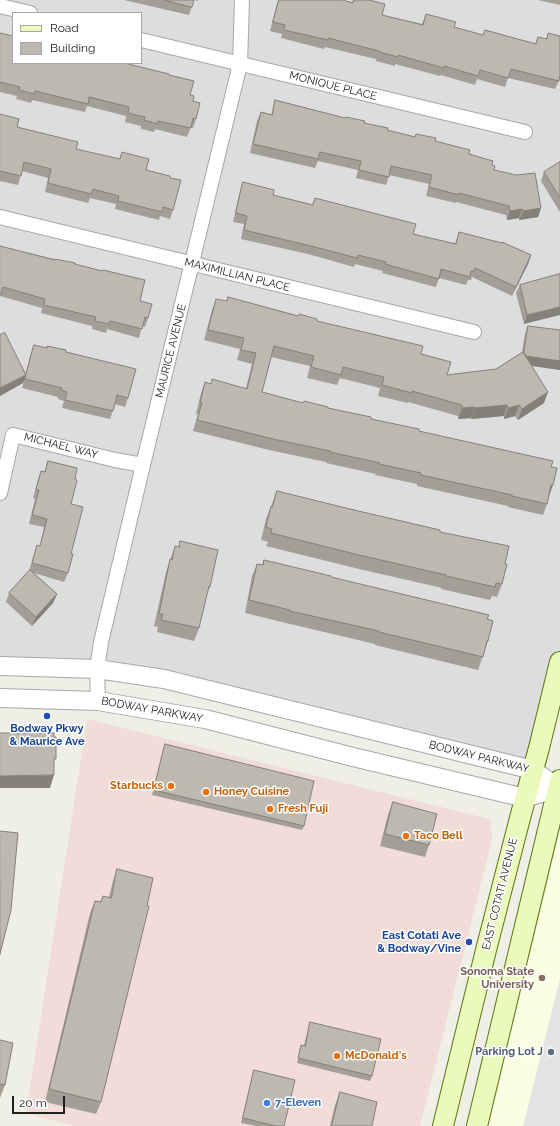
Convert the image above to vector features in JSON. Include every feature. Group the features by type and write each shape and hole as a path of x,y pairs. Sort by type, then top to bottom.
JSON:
{"main road":[{"name":"EAST COTATI AVENUE","path":"443,1126 488,942 560,662"},
{"path":"477,1126 559,785"}],"street":[{"name":"MAURICE AVENUE","path":"98,701 97,669 101,642 240,64 242,0"},
{"path":"0,6 26,12"},
{"name":"MONIQUE PLACE","path":"142,40 525,132"},
{"name":"MAXIMILLIAN PLACE","path":"0,218 474,332"},
{"name":"MICHAEL WAY","path":"0,493 13,434 115,460 143,465"},
{"name":"BODWAY PARKWAY","path":"0,666 97,669 164,679 533,770 559,785"},
{"name":"BODWAY PARKWAY","path":"0,698 98,701 205,719 353,757 525,798"},
{"path":"525,798 559,785"}],"shaded area":[{"path":"0,0 560,0 560,662 533,770 164,679 0,666"},
{"path":"87,719 490,819 492,840 420,1126 74,1126 26,1113"},
{"name":"Sonoma State University","path":"560,831 560,1126 489,1126"},
{"name":"Parking Lot J","path":"560,978 560,1126 523,1126"}],"building":[{"path":"164,0 194,0 192,7"},
{"path":"279,0 342,0 353,3 354,0 369,0 385,4 382,15 423,25 426,14 456,22 454,27 483,35 485,30 536,44 538,37 547,39 548,33 560,36 559,81 511,69 508,78 480,70 478,76 444,66 444,68 398,55 398,57 328,38 328,40 284,30 285,25 273,22"},
{"path":"0,33 12,36 12,64 128,64 194,81 190,95 194,96 193,101 200,103 196,119 193,118 191,128 158,121 158,124 144,120 145,117 128,113 129,107 89,97 88,104 35,91 34,94 19,90 20,87 0,82"},
{"path":"275,100 345,118 365,121 364,123 388,128 387,130 415,137 416,134 436,138 435,141 470,150 469,154 493,161 492,165 495,166 494,170 516,175 535,173 541,208 523,211 522,209 510,211 509,206 429,187 432,175 391,166 389,177 359,170 361,161 320,152 318,159 253,144 261,112 272,115"},
{"path":"0,114 19,119 17,127 78,142 76,149 120,159 122,152 149,159 146,170 181,180 173,210 163,207 162,212 118,201 119,196 93,189 91,194 48,183 51,169 24,162 21,176 0,171"},
{"path":"560,162 560,198 544,172"},
{"path":"243,182 274,190 273,195 313,205 315,198 416,224 413,234 456,244 459,232 502,242 531,255 516,287 475,268 474,271 471,271 470,277 441,269 439,279 385,264 386,262 358,255 357,258 244,230 247,216 236,213"},
{"path":"0,246 145,280 140,301 152,304 148,318 145,317 142,329 110,321 109,324 95,321 96,317 44,305 45,299 3,287 0,294"},
{"path":"560,274 560,307 527,315 520,285"},
{"path":"228,297 298,316 299,314 317,319 317,321 423,346 421,354 451,362 447,375 496,369 523,352 548,392 522,409 519,405 508,408 507,405 462,408 462,405 412,391 412,393 382,385 384,377 343,367 341,375 311,367 314,356 274,346 262,392 303,403 304,401 328,408 371,417 371,419 419,429 419,431 553,461 551,467 557,468 553,485 551,485 547,504 421,475 421,473 197,420 202,403 200,403 205,382 211,384 212,379 247,389 256,353 241,350 244,338 208,330 216,299 227,301"},
{"path":"528,326 560,330 560,361 526,356 524,353"},
{"path":"5,333 26,375 0,388 0,335"},
{"path":"34,345 66,350 66,352 136,369 128,398 117,395 113,411 65,400 67,392 61,390 62,388 25,379"},
{"path":"48,461 77,468 75,479 77,480 71,504 83,507 71,554 73,554 68,573 32,563 37,545 40,546 47,519 32,515 39,490 36,489 41,471 45,472"},
{"path":"277,491 440,530 440,532 509,546 505,564 507,564 502,584 496,583 495,587 271,533 272,529 266,527 271,506 272,507"},
{"path":"180,541 218,550 199,628 161,620 163,614 159,614 170,559 172,560 175,546 179,547"},
{"path":"264,560 489,615 487,619 493,621 483,657 249,600 257,564 263,565"},
{"path":"30,570 57,594 36,617 9,593"},
{"path":"0,733 54,733 54,737 56,737 56,759 54,759 54,775 0,776"},
{"path":"165,744 314,781 304,826 154,790"},
{"path":"393,802 437,814 429,845 385,834"},
{"path":"0,831 18,833 11,910 0,954"},
{"path":"117,869 153,878 147,906 149,906 101,1102 49,1089 95,901 101,902 103,896 111,898"},
{"name":"McDonald's","path":"310,1022 381,1039 372,1076 298,1058 301,1045 305,1046"},
{"path":"0,1040 13,1043 5,1085 0,1084"},
{"name":"7-Eleven","path":"254,1070 295,1080 284,1126 276,1126 243,1118"},
{"path":"340,1092 377,1102 372,1126 332,1126"}],"place":[{"name":"Bodway Pkwy & Maurice Ave","path":"47,716"},
{"name":"Starbucks","path":"171,786"},
{"name":"Honey Cuisine","path":"206,792"},
{"name":"Fresh Fuji","path":"270,809"},
{"name":"Taco Bell","path":"406,836"},
{"name":"East Cotati Ave & Bodway/Vine","path":"469,942"},
{"name":"Sonoma State University","path":"542,978"},
{"name":"Parking Lot J","path":"551,1052"},
{"name":"McDonald's","path":"337,1056"},
{"name":"7-Eleven","path":"267,1103"}]}
